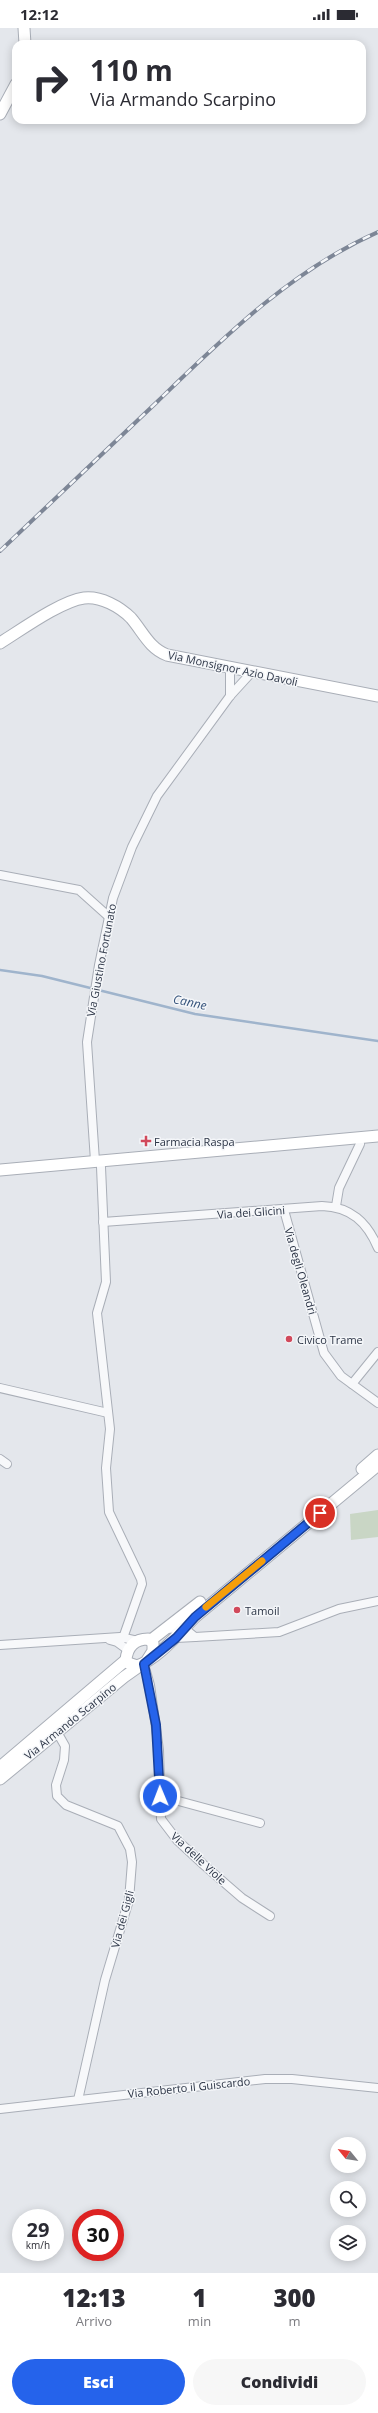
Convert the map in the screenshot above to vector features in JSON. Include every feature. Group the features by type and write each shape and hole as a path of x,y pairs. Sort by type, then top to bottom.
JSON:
{"street":[{"path":"24,28 25,40"},
{"path":"0,114 12,92"},
{"name":"Via Monsignor Azio Davoli","path":"0,643 67,603 90,598 107,602 125,613 159,652 251,673 378,696"},
{"path":"230,668 230,696"},
{"name":"Via Giustino Fortunato","path":"123,1638 142,1584 109,1512 106,1468 110,1429 97,1313 106,1282 98,1164 88,1074 87,1042 90,1016 108,916 132,847 154,801 180,762 230,696 251,673"},
{"path":"0,875 79,890 108,916"},
{"path":"0,1176 98,1164 378,1136"},
{"path":"0,1170 378,1143"},
{"path":"336,1206 339,1188 360,1144"},
{"name":"Via dei Glicini","path":"103,1222 336,1206 356,1215 366,1226 378,1248"},
{"name":"Via degli Oleandri","path":"284,1210 324,1353 336,1370 378,1403"},
{"path":"352,1384 378,1352"},
{"path":"0,1388 108,1413"},
{"path":"0,1645 123,1638 138,1641 151,1640 191,1610 378,1455"},
{"name":"Via Armando Scarpino","path":"0,1779 176,1638 195,1617 378,1465"},
{"path":"176,1638 279,1632 339,1609 378,1601"},
{"path":"164,1629 184,1628 195,1637"},
{"path":"106,1640 117,1642 133,1666 144,1663 153,1651 153,1643 151,1640"},
{"name":"Via Armando Scarpino","path":"0,1767 127,1655 138,1641"},
{"name":"Via delle Viole","path":"144,1663 156,1725 160,1819 177,1840 242,1898 270,1916"},
{"name":"Via dei Gigli","path":"57,1732 64,1746 64,1760 56,1785 57,1796 66,1805 118,1826 130,1849 132,1862 129,1900 105,1980 78,2100"},
{"path":"160,1796 260,1823"},
{"name":"Via Roberto il Guiscardo","path":"0,2109 265,2079 292,2079 378,2088"}],"green space":[{"path":"378,1510 378,1537 351,1540 350,1514"}],"waterway":[{"name":"Canne","path":"0,970 42,976 195,1014 378,1041"}],"railway":[{"path":"0,551 234,329 261,306 317,265 378,232"}],"slow traffic":[{"path":"206,1607 262,1561"}],"place":[{"name":"Farmacia Raspa","path":"146,1141"},
{"name":"Civico Trame","path":"289,1339"},
{"name":"Tamoil","path":"237,1610"}],"route":[{"path":"160,1796 159,1750 156,1725 150,1685 144,1664 176,1638 195,1617 320,1513"}]}
